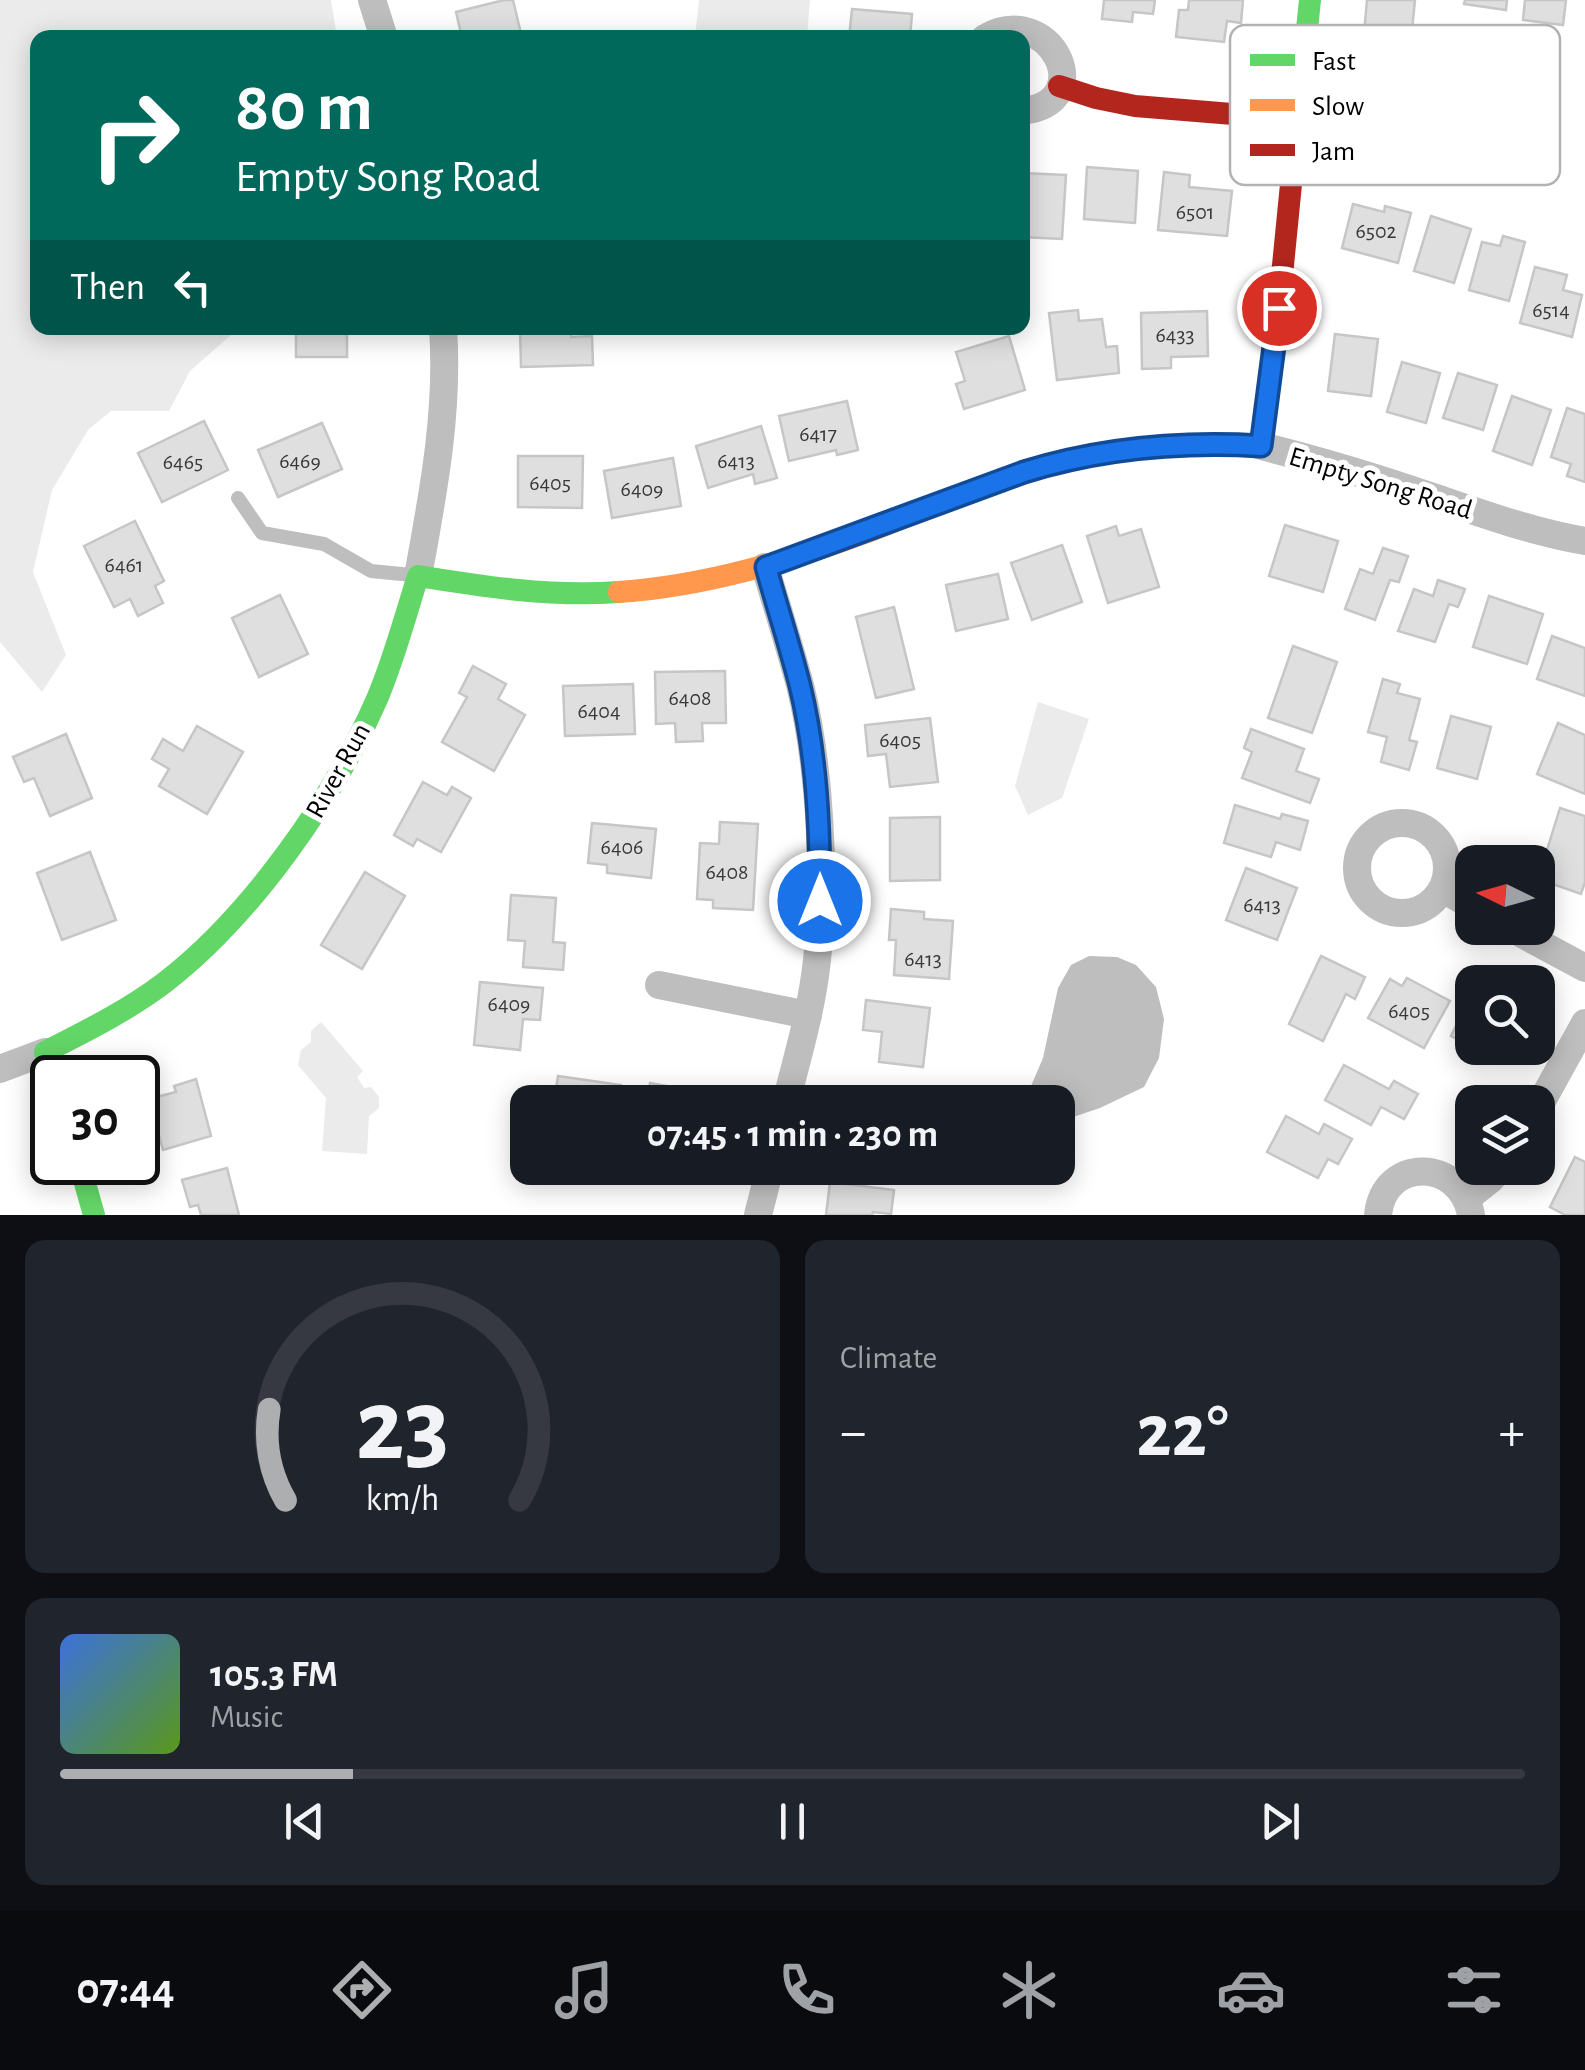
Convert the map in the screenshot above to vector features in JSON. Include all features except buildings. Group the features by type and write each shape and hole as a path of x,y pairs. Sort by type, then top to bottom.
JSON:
{"street":[{"path":"372,0 381,30"},
{"path":"1308,25 1310,0"},
{"path":"994,30 1012,22 1039,26 1061,52 1064,67 1059,86 1047,101 1030,110"},
{"path":"1059,86 1135,106 1230,113"},
{"path":"1261,446 1292,185"},
{"name":"River Run","path":"62,1055 198,954 251,898 291,849 357,738 390,665 418,576 436,479 443,405 443,335"},
{"name":"Empty Song Road","path":"418,576 545,594 595,594 696,583 766,567 1063,460 1183,444 1261,446 1370,476 1532,529 1585,541"},
{"path":"766,567 800,688 820,840 817,960 790,1085"},
{"path":"1443,890 1455,897"},
{"path":"1542,945 1585,968"},
{"path":"660,985 808,1016"},
{"path":"1551,1085 1585,1023"},
{"name":"River Run","path":"0,1069 30,1067"},
{"path":"1378,1215 1387,1189 1403,1176 1421,1171 1440,1174 1456,1184 1469,1206 1486,1185"},
{"path":"86,1185 94,1215"},
{"path":"758,1215 766,1185"}],"lane":[{"path":"238,498 262,533 324,544 371,571 418,576"}],"shaded area":[{"path":"0,0 331,0 336,30 30,30 30,335 231,335 190,371 169,411 111,411 88,430 52,490 33,572 66,655 42,692 0,642"},
{"path":"699,0 810,0 808,30 696,30"},
{"path":"1038,702 1089,719 1062,798 1028,815 1015,786"},
{"path":"1089,956 1117,957 1136,965 1156,987 1164,1019 1159,1058 1144,1087 1075,1116 1075,1085 1031,1085 1043,1058 1058,988 1071,965"},
{"path":"321,1022 363,1071 357,1077 364,1088 371,1087 379,1097 379,1108 369,1116 367,1154 322,1151 326,1098 298,1065 301,1050 311,1042 311,1031"}],"traffic: fast":[{"path":"1307,25 1310,0"},
{"path":"46,1055 45,1052 121,1012 164,983 228,925 287,853 338,776 377,699 418,576 543,592 619,592"},
{"path":"86,1185 94,1215"}],"traffic: slow":[{"path":"619,592 715,578 778,562 1027,471 1139,448"}],"traffic: jam":[{"path":"1059,86 1135,106 1230,114"},
{"path":"1139,448 1261,446 1291,185"}],"route":[{"path":"820,901 820,840 809,740 800,688 766,567 1063,460 1183,444 1261,446 1279,308"}]}
